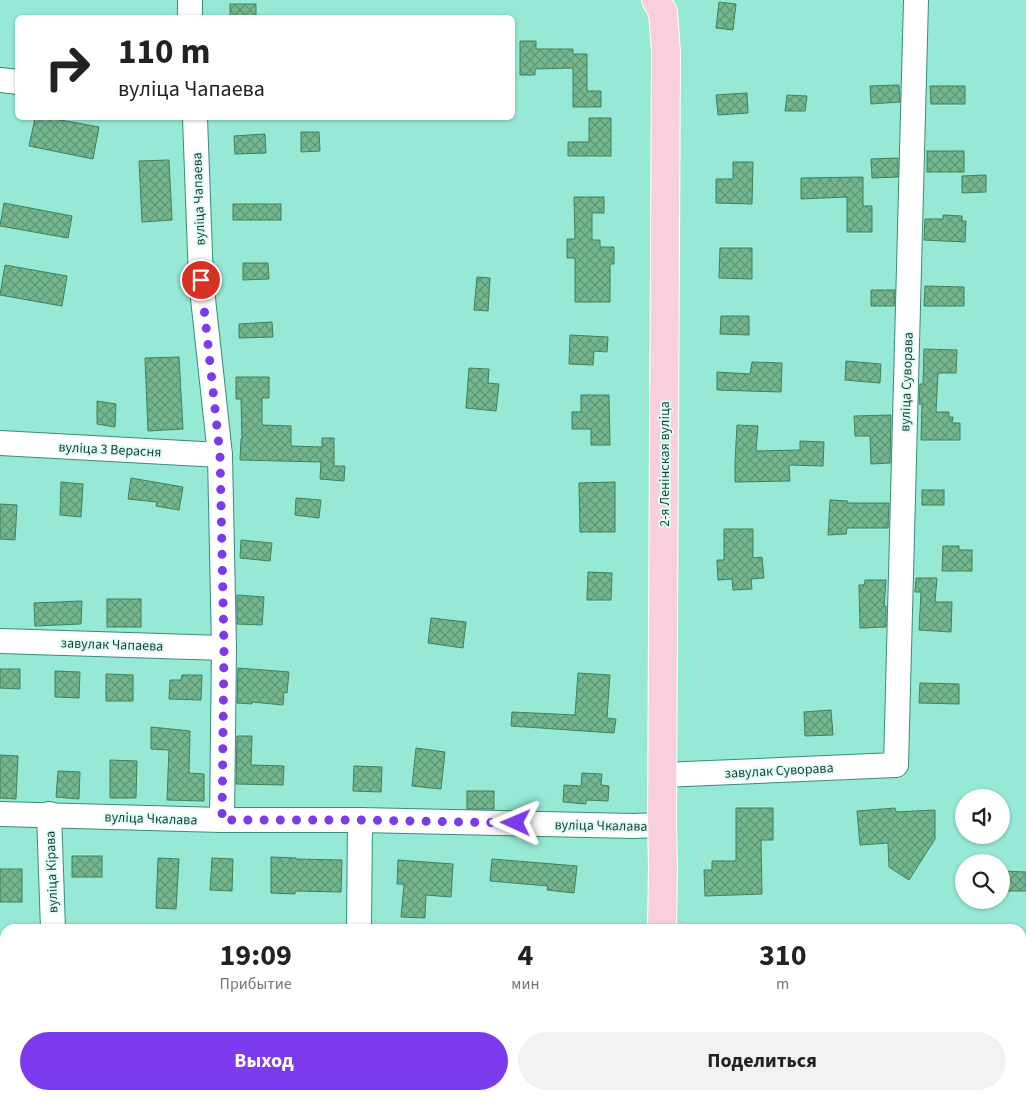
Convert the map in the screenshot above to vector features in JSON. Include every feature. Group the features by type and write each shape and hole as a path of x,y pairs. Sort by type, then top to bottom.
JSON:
{"main road":[{"name":"2-я Ленінская вуліца","path":"662,4 666,52 662,924"}],"street":[{"path":"190,0 190,15"},
{"name":"вуліца Суворава","path":"896,765 916,0"},
{"path":"0,80 15,82"},
{"name":"вуліца Чапаева","path":"194,120 201,280 220,455 224,648 222,820"},
{"name":"вуліца 3 Верасня","path":"0,443 220,455"},
{"name":"завулак Чапаева","path":"0,641 224,648"},
{"name":"завулак Суворава","path":"662,775 896,765"},
{"name":"вуліца Чкалава","path":"0,814 222,820 360,820 662,825"},
{"name":"вуліца Кірава","path":"49,814 53,924"},
{"path":"359,924 360,820"}],"building":[{"path":"719,2 736,4 733,30 716,28"},
{"path":"230,4 256,4 256,15 230,15"},
{"path":"520,41 536,41 536,49 573,49 573,54 587,54 587,91 601,91 601,107 573,107 573,68 535,69 535,75 520,75"},
{"path":"899,85 900,102 871,104 870,86"},
{"path":"930,86 965,86 965,104 931,104"},
{"path":"747,93 748,113 718,115 716,95"},
{"path":"787,95 807,96 805,111 785,111"},
{"path":"589,118 611,118 611,156 568,156 568,142 589,142"},
{"path":"35,120 61,120 99,127 93,159 29,146"},
{"path":"301,132 319,132 320,151 301,152"},
{"path":"265,134 266,153 235,154 234,136"},
{"path":"927,151 964,151 964,172 927,172"},
{"path":"898,158 898,177 872,178 871,159"},
{"path":"169,160 172,220 142,222 139,161"},
{"path":"733,162 753,162 752,204 716,203 716,179 733,179"},
{"path":"986,175 986,192 962,193 962,176"},
{"path":"863,177 863,206 872,206 872,232 847,232 847,197 801,199 801,178"},
{"path":"574,197 604,197 604,213 592,213 592,240 600,240 600,247 614,247 614,264 610,264 610,302 575,302 575,258 567,258 567,239 575,239"},
{"path":"4,203 72,216 68,238 0,226"},
{"path":"233,204 281,204 281,220 233,220"},
{"path":"943,215 962,216 962,221 966,221 965,242 924,240 925,219 943,219"},
{"path":"720,248 752,248 752,279 719,278"},
{"path":"243,263 268,263 269,279 243,280"},
{"path":"5,265 67,276 62,306 0,295"},
{"path":"477,277 490,278 488,311 474,310"},
{"path":"925,286 964,287 964,306 924,306"},
{"path":"871,290 895,290 894,306 871,306"},
{"path":"721,316 749,316 749,335 720,334"},
{"path":"272,322 273,337 239,338 239,324"},
{"path":"570,335 608,337 607,352 594,351 593,365 569,364"},
{"path":"924,349 957,350 956,373 938,373 936,412 949,412 949,417 953,417 952,423 960,423 960,440 921,440 922,404 919,404 920,384 923,384"},
{"path":"179,357 183,429 148,431 145,358"},
{"path":"846,361 881,364 880,383 845,380"},
{"path":"752,362 782,363 781,392 717,390 717,372 750,374"},
{"path":"469,368 489,369 488,383 499,384 496,411 466,408"},
{"path":"236,377 269,377 269,398 262,398 262,425 291,426 291,446 322,447 322,438 334,438 334,466 345,466 344,481 320,479 321,462 240,460 242,439 241,399 236,399"},
{"path":"581,395 609,395 610,445 591,445 591,429 572,429 572,412 581,412"},
{"path":"97,401 116,404 115,427 97,424"},
{"path":"891,415 890,463 871,464 870,436 855,436 854,416"},
{"path":"737,425 758,426 756,451 800,450 800,441 824,442 823,466 789,465 790,481 735,482"},
{"path":"131,478 183,487 179,510 156,506 157,502 128,499"},
{"path":"61,482 83,484 81,517 60,515"},
{"path":"615,482 615,532 580,532 579,483"},
{"path":"922,490 944,490 944,505 922,505"},
{"path":"296,498 321,500 319,518 295,515"},
{"path":"830,500 848,501 847,503 889,503 888,528 847,528 846,534 828,535"},
{"path":"0,504 17,505 15,540 0,539"},
{"path":"724,529 753,529 753,558 762,557 764,578 751,579 752,589 733,590 732,579 718,580 717,560 724,560"},
{"path":"241,540 272,543 270,561 240,558"},
{"path":"943,546 959,546 959,550 972,550 972,571 942,571"},
{"path":"588,572 612,573 611,600 587,600"},
{"path":"916,578 937,578 935,602 952,602 951,632 919,630 921,592 915,592"},
{"path":"865,580 886,580 884,606 886,606 886,627 860,628 859,585 864,585"},
{"path":"237,595 264,597 262,625 237,624"},
{"path":"107,599 141,599 141,627 107,627"},
{"path":"82,601 81,624 35,626 34,603"},
{"path":"431,618 466,622 463,648 428,643"},
{"path":"238,668 289,672 287,693 284,692 283,705 252,702 252,704 237,703"},
{"path":"0,669 20,669 20,689 0,688"},
{"path":"55,671 80,672 79,698 55,697"},
{"path":"578,673 610,675 607,718 616,719 614,733 511,726 512,712 575,715"},
{"path":"106,674 133,675 133,701 106,701"},
{"path":"182,675 202,675 201,700 169,699 170,680 181,680"},
{"path":"920,683 959,684 959,704 919,703"},
{"path":"831,710 833,735 805,736 804,712"},
{"path":"151,727 190,731 189,773 204,774 204,801 167,800 169,750 151,749"},
{"path":"237,736 252,736 251,765 284,766 283,785 236,784"},
{"path":"416,748 445,752 441,789 412,786"},
{"path":"0,755 18,756 16,799 0,798"},
{"path":"110,760 137,761 136,798 110,798"},
{"path":"354,766 382,767 381,792 353,791"},
{"path":"58,771 80,772 79,799 56,797"},
{"path":"582,773 602,774 601,785 609,786 608,801 586,800 586,804 563,802 564,785 581,786"},
{"path":"467,791 494,791 494,809 467,809"},
{"path":"736,808 773,808 773,840 761,840 762,894 705,896 704,870 712,870 712,861 736,861"},
{"path":"895,808 896,812 935,810 935,839 909,880 889,867 888,843 860,845 857,811"},
{"path":"72,856 102,856 102,877 72,877"},
{"path":"271,857 342,860 341,892 295,891 295,894 271,893"},
{"path":"158,858 179,859 176,909 156,908"},
{"path":"212,858 233,859 232,891 210,890"},
{"path":"492,859 577,866 574,893 547,890 548,886 490,881"},
{"path":"398,860 453,864 451,897 426,895 425,918 401,917 404,884 397,884"},
{"path":"0,869 22,869 22,902 0,902"},
{"path":"1010,871 1026,872 1026,891 1010,891"}],"route":[{"path":"201,280 220,455 224,648 222,820 516,823"}]}
